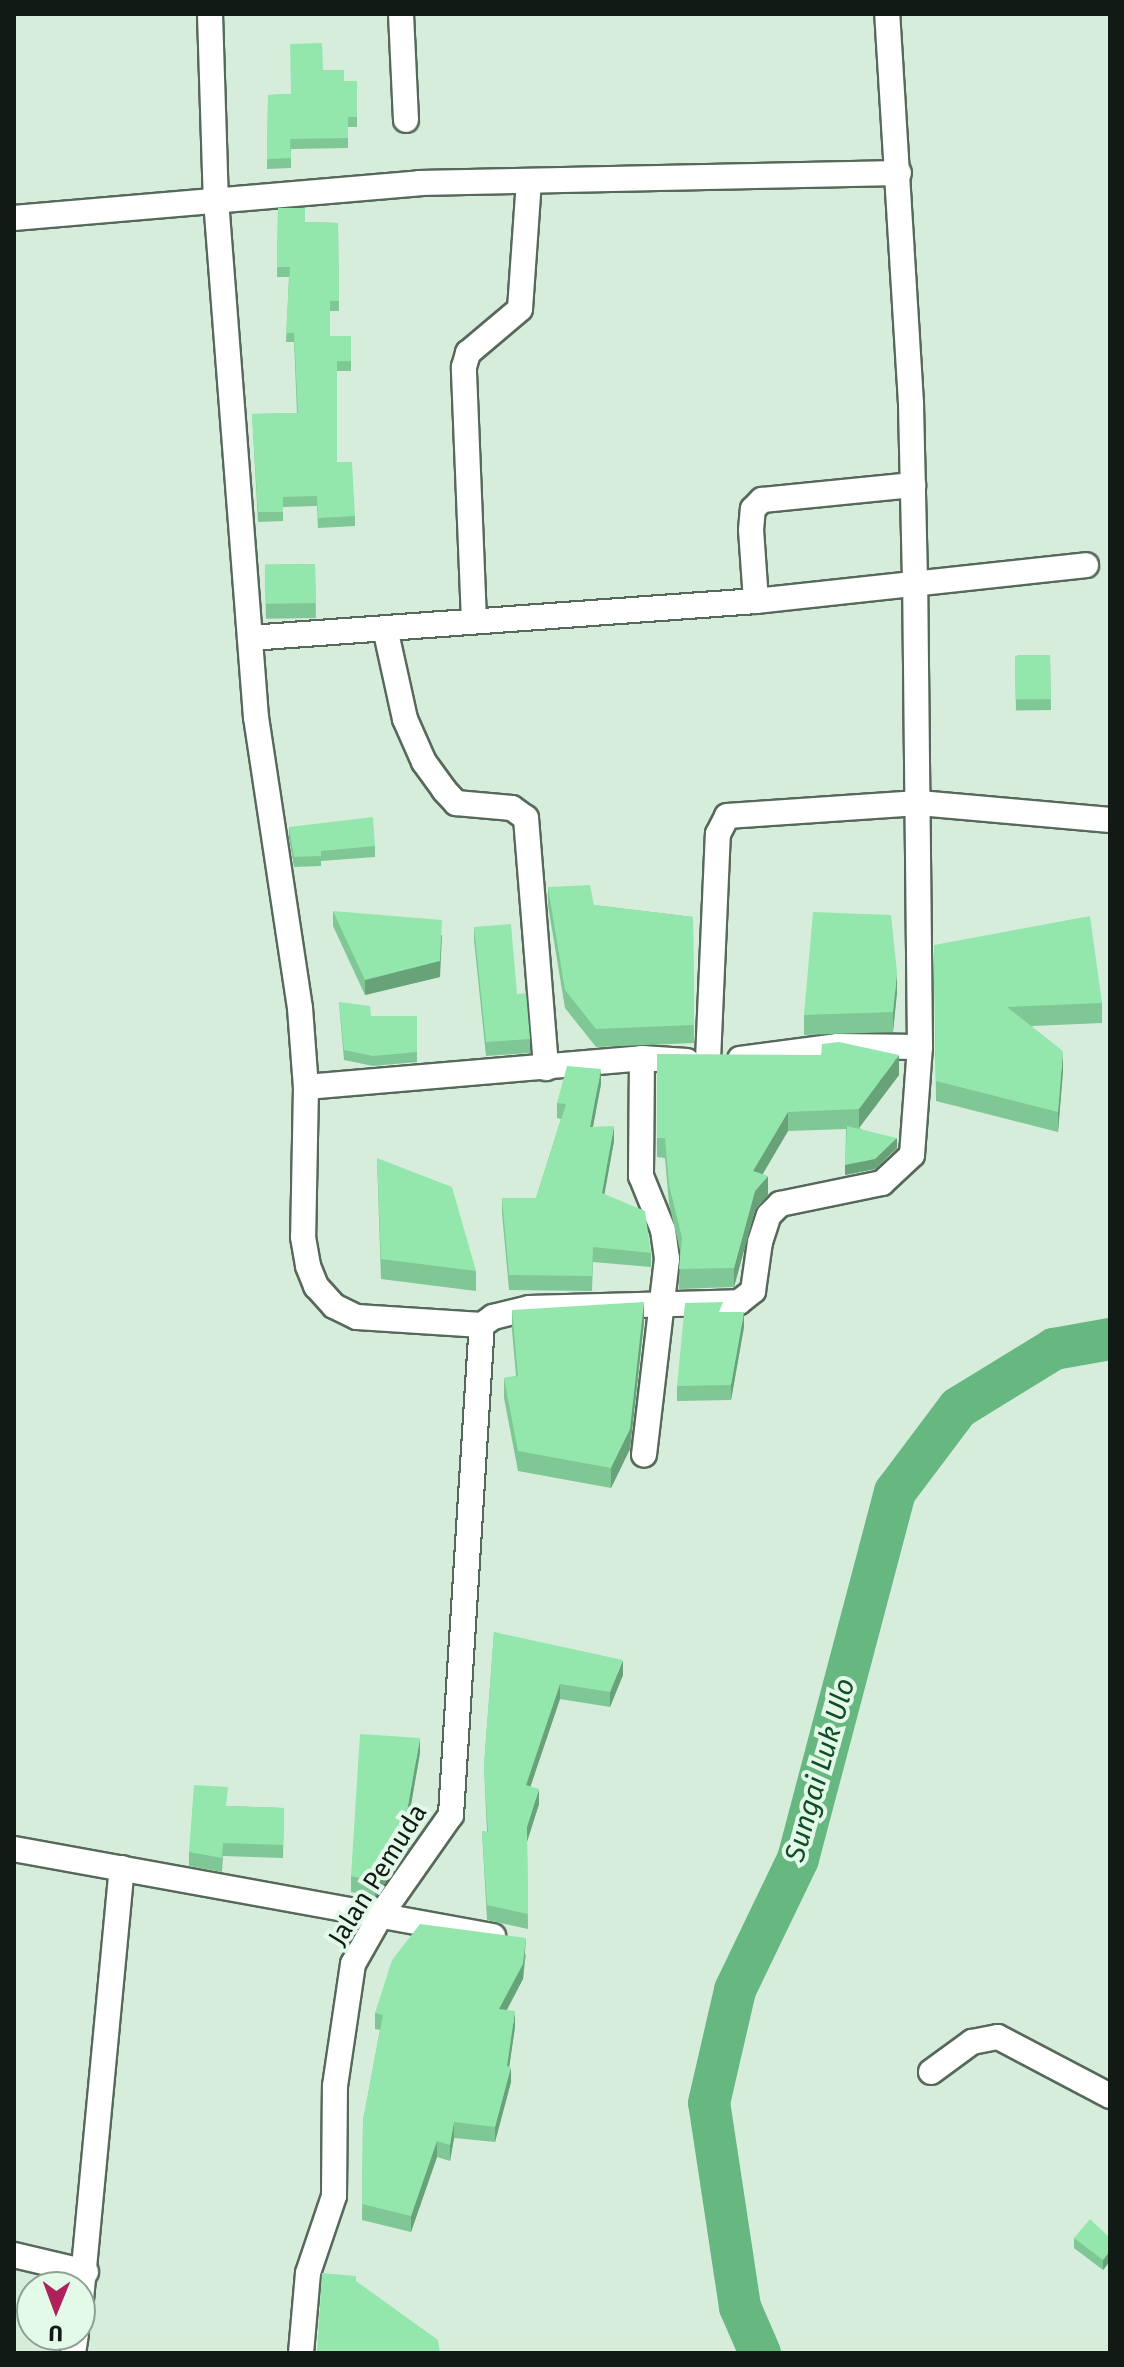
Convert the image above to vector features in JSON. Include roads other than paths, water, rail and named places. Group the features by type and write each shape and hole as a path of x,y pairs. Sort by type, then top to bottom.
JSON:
{"street":[{"path":"210,14 216,200 256,717 290,924 306,1087 303,1237 316,1286 334,1306 357,1317 482,1325 493,1317 529,1308 661,1307 739,1302 753,1291 760,1242 769,1215 780,1204 882,1183 902,1168 912,1155 917,1137 920,1047 913,485 899,173 887,14"},
{"path":"401,14 406,120"},
{"path":"14,218 419,183 899,173"},
{"path":"474,621 464,367 468,353 520,309 529,181"},
{"path":"756,601 751,530 753,509 762,500 913,485"},
{"path":"250,638 756,601 915,581 1086,565"},
{"path":"385,628 405,719 424,762 444,790 456,803 512,808 526,818 546,1068"},
{"path":"708,1060 718,834 727,816 919,803 1110,820"},
{"path":"306,1087 642,1058 708,1060 838,1046 920,1047"},
{"path":"642,1058 641,1176 666,1243 644,1455"},
{"name":"Jalan Pemuda","path":"301,2353 308,2273 334,2196 335,2086 350,1980 382,1913 451,1815 482,1325"},
{"path":"14,1849 382,1913 519,1941"},
{"path":"86,2271 122,1868"},
{"path":"931,2072 972,2042 998,2037 1110,2096"},
{"path":"14,2255 82,2271"}],"waterway":[{"name":"Sungai Luk Ulo","path":"760,2353 740,2307 709,2103 735,1990 798,1859 895,1492 958,1408 1054,1349 1110,1339"}]}
